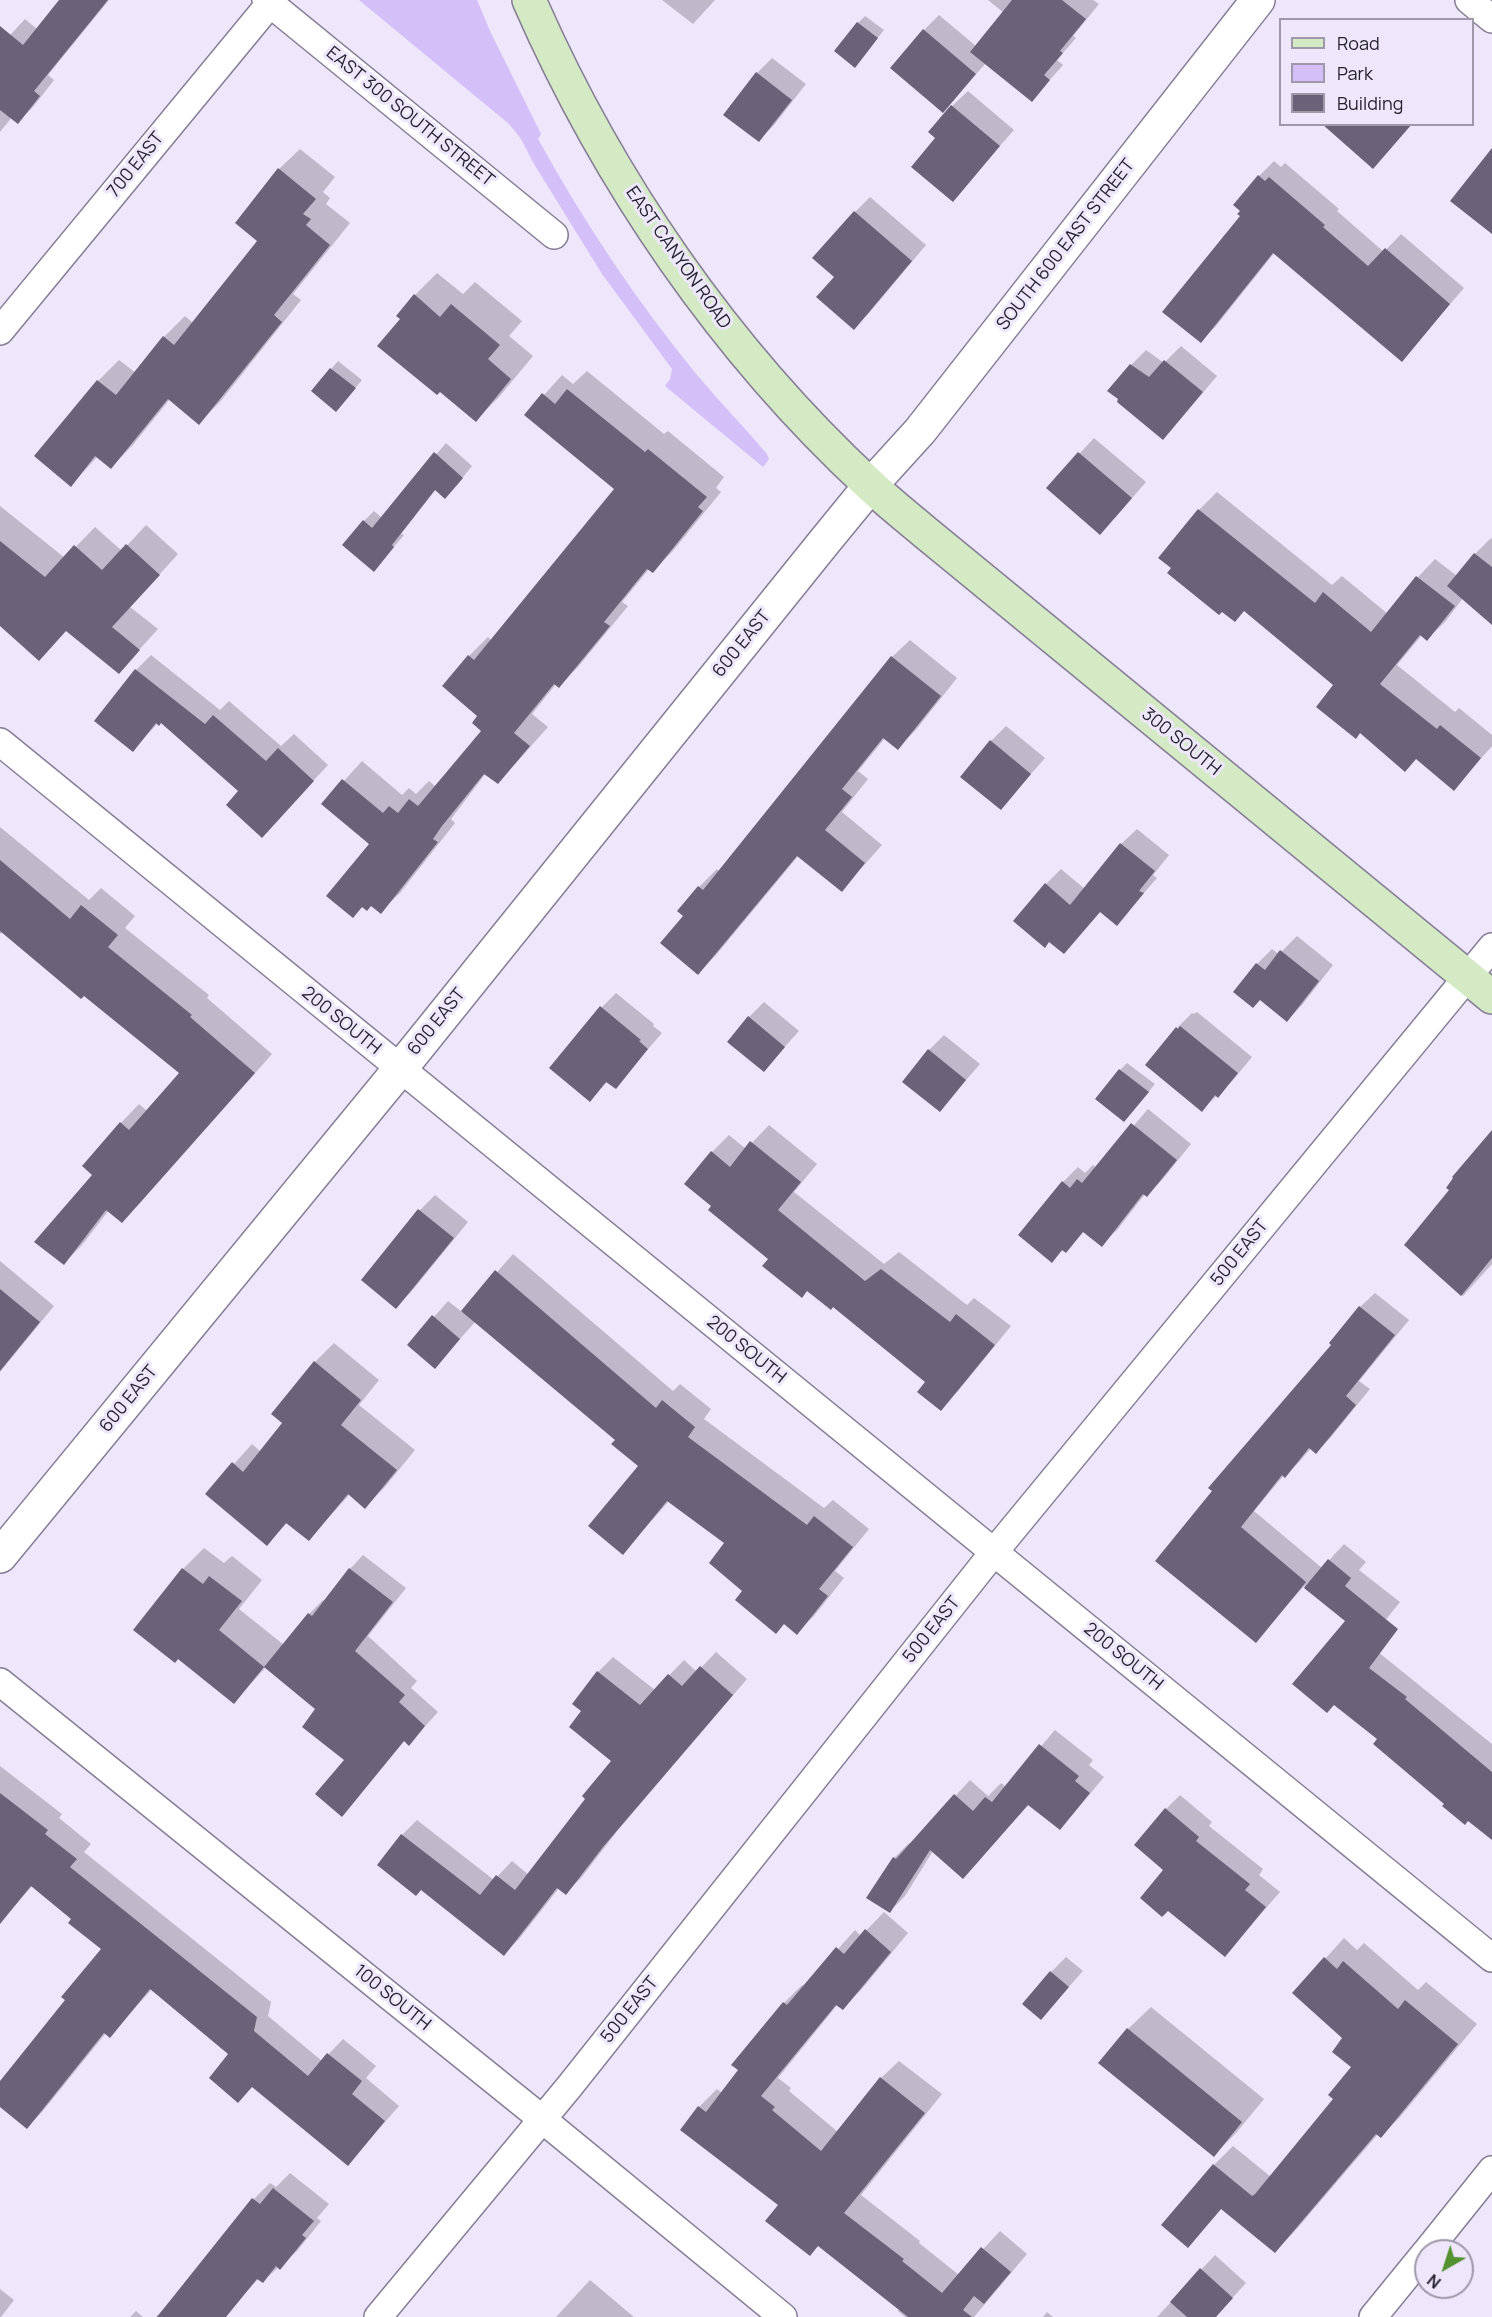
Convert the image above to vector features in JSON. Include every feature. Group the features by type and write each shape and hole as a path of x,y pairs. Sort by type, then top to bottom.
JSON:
{"main road":[{"name":"EAST CANYON ROAD","path":"530,0 577,101 612,164 648,221 742,348 790,403 870,486"},
{"name":"300 SOUTH","path":"870,486 1492,997"}],"street":[{"name":"SOUTH 600 EAST STREET","path":"870,486 920,431 1258,0"},
{"path":"1469,0 1492,19"},
{"name":"EAST 300 SOUTH STREET","path":"270,1 554,235"},
{"name":"700 EAST","path":"0,331 270,1"},
{"name":"600 EAST","path":"0,1556 400,1070 870,486"},
{"name":"200 SOUTH","path":"0,742 1492,1958"},
{"name":"500 EAST","path":"378,2317 542,2119 994,1552 1492,946"},
{"name":"100 SOUTH","path":"0,1682 542,2119 783,2317"},
{"path":"1436,2239 1492,2170"},
{"path":"1373,2317 1414,2266"}],"green space":[{"path":"359,0 477,0 541,134 538,139 574,201 632,290 675,347 767,454 769,459 763,467 665,386 670,379 672,369 602,274 521,139 509,124"}],"building":[{"path":"59,0 108,0 34,91 40,96 18,124 0,110 0,26 23,45"},
{"path":"1012,0 1062,0 1086,19 1060,51 1063,53 1044,75 1050,80 1032,102 970,52"},
{"path":"857,22 878,38 855,68 834,51"},
{"path":"923,29 976,74 943,113 890,68"},
{"path":"756,72 792,100 759,142 723,115"},
{"path":"951,105 1000,146 953,202 911,167 935,138 928,132"},
{"path":"1324,126 1410,126 1373,169"},
{"path":"1492,148 1492,234 1450,201"},
{"path":"278,168 316,199 303,214 311,219 306,225 330,245 274,315 282,322 199,425 168,399 111,469 95,456 71,487 34,456 97,380 116,395 163,336 174,345 257,241 235,223"},
{"path":"1258,175 1265,181 1269,177 1368,266 1385,248 1450,304 1402,362 1273,253 1201,343 1162,312 1240,216 1237,214 1240,211 1233,205"},
{"path":"854,211 912,261 854,330 816,297 834,277 812,258"},
{"path":"414,294 440,317 451,304 500,345 488,359 511,379 476,422 440,392 437,395 377,346 400,319 396,316"},
{"path":"1164,360 1203,392 1163,440 1107,391 1130,364 1149,377"},
{"path":"330,368 356,388 336,412 311,391"},
{"path":"567,389 645,452 648,449 707,497 698,507 703,511 653,573 647,569 604,622 610,626 559,688 554,684 514,733 530,746 498,784 484,774 433,839 438,842 381,914 371,906 367,911 362,907 353,918 326,896 369,844 321,804 342,779 383,813 389,806 398,813 409,799 418,806 481,731 472,723 477,716 442,686 468,655 474,660 614,489 524,415 542,393 555,404"},
{"path":"434,452 463,478 445,499 435,490 374,572 342,545 363,520 372,528"},
{"path":"1078,452 1132,498 1100,535 1046,488"},
{"path":"1198,509 1315,603 1323,592 1371,632 1416,576 1455,606 1427,641 1420,635 1380,684 1437,729 1440,725 1481,758 1454,791 1416,759 1405,772 1360,733 1356,739 1316,707 1333,685 1244,611 1235,622 1222,612 1219,615 1167,573 1171,568 1158,558"},
{"path":"0,541 45,577 74,545 102,570 126,544 160,575 112,627 140,650 119,674 66,631 39,661 0,626"},
{"path":"1474,553 1492,567 1492,625 1447,586"},
{"path":"891,656 941,696 898,750 883,738 842,789 852,797 825,830 865,863 842,892 797,856 698,975 660,943 683,916 677,911 698,886 703,890"},
{"path":"135,669 205,724 213,715 266,761 278,748 314,781 262,838 226,805 238,791 161,723 159,726 156,723 133,752 94,721"},
{"path":"990,740 1031,774 1001,810 960,777"},
{"path":"1120,843 1155,871 1139,891 1144,893 1117,926 1100,912 1064,954 1049,942 1045,948 1013,921 1045,883 1070,905"},
{"path":"0,860 70,919 81,905 118,935 108,947 192,1015 190,1017 255,1073 122,1223 106,1210 64,1265 34,1242 92,1175 82,1166 120,1122 129,1130 179,1073 84,996 81,999 0,931"},
{"path":"1280,950 1319,981 1287,1022 1260,1000 1253,1008 1233,992 1256,963 1265,970"},
{"path":"600,1006 641,1040 639,1041 648,1049 616,1089 606,1082 590,1102 549,1068"},
{"path":"748,1016 785,1047 764,1072 727,1042"},
{"path":"1180,1026 1238,1073 1218,1098 1215,1095 1202,1112 1145,1065 1176,1027 1178,1029"},
{"path":"928,1049 966,1080 940,1112 902,1082"},
{"path":"1119,1069 1149,1092 1124,1122 1095,1099"},
{"path":"1131,1123 1177,1160 1147,1197 1143,1194 1102,1247 1083,1232 1066,1253 1062,1250 1052,1263 1018,1235 1062,1181 1070,1188 1077,1179 1082,1183"},
{"path":"1492,1130 1492,1258 1461,1296 1404,1245 1449,1190 1446,1188 1452,1177"},
{"path":"750,1141 801,1182 778,1210 865,1281 881,1269 950,1322 956,1314 995,1345 941,1411 917,1392 925,1382 833,1307 831,1310 807,1291 802,1298 762,1266 768,1259 708,1210 711,1206 684,1184 711,1151 730,1167"},
{"path":"418,1209 454,1238 396,1309 361,1280"},
{"path":"495,1270 656,1408 662,1400 695,1427 688,1437 807,1525 814,1516 853,1547 819,1589 828,1596 797,1635 784,1624 776,1634 735,1600 742,1591 709,1563 724,1543 667,1501 623,1555 588,1526 638,1466 611,1444 615,1440 461,1311"},
{"path":"0,1289 40,1322 0,1371"},
{"path":"1359,1306 1395,1335 1346,1396 1356,1405 1316,1454 1309,1448 1285,1478 1282,1475 1241,1527 1306,1582 1256,1643 1155,1561 1212,1491 1208,1488 1331,1345 1329,1343"},
{"path":"432,1315 460,1339 435,1369 407,1345"},
{"path":"314,1361 361,1400 341,1425 397,1470 365,1509 348,1494 309,1541 286,1523 267,1546 205,1494 232,1462 243,1472 282,1423 271,1414"},
{"path":"1328,1559 1351,1578 1345,1586 1398,1629 1369,1668 1407,1697 1405,1699 1492,1772 1492,1840 1468,1821 1465,1825 1442,1806 1444,1804 1373,1744 1377,1739 1334,1705 1327,1713 1292,1684 1345,1621 1304,1588"},
{"path":"182,1568 203,1584 209,1576 242,1601 219,1630 264,1667 234,1704 178,1659 175,1663 133,1630"},
{"path":"349,1568 393,1602 355,1651 405,1695 399,1702 425,1726 409,1746 404,1741 342,1817 315,1794 344,1760 302,1727 315,1709 264,1667 308,1613 312,1616"},
{"path":"700,1666 733,1695 603,1847 566,1895 557,1888 504,1956 421,1890 416,1896 377,1865 401,1834 480,1895 496,1875 515,1890 585,1799 582,1796 611,1761 569,1727 581,1711 572,1704 597,1671 640,1705 668,1674 682,1686"},
{"path":"1039,1744 1079,1776 1075,1781 1090,1793 1060,1830 1028,1805 963,1879 930,1850 890,1913 866,1898 893,1857 896,1859 954,1794 973,1811 985,1797 992,1802"},
{"path":"0,1793 48,1830 45,1834 77,1859 70,1867 257,2017 254,2031 308,2076 327,2053 362,2081 352,2094 385,2121 348,2166 252,2087 238,2103 209,2078 228,2054 150,1989 110,2038 104,2033 27,2129 0,2107 0,2081 65,2000 61,1997 101,1949 68,1923 71,1919 31,1886 0,1924"},
{"path":"1165,1808 1199,1837 1196,1841 1250,1884 1245,1890 1266,1907 1225,1957 1168,1911 1162,1917 1140,1898 1163,1870 1134,1845"},
{"path":"865,1929 891,1952 843,2010 836,2005 761,2096 775,2107 772,2110 821,2151 880,2077 925,2113 844,2213 904,2259 902,2261 942,2293 981,2247 1011,2272 984,2304 974,2296 963,2310 972,2317 908,2317 818,2246 810,2256 765,2221 778,2205 680,2130 698,2106 706,2112 738,2070 731,2065 783,2002 787,2005 836,1947 844,1954"},
{"path":"1324,1957 1337,1969 1343,1961 1398,2009 1405,2000 1458,2044 1381,2138 1376,2134 1275,2253 1221,2209 1188,2248 1161,2225 1213,2164 1252,2196 1255,2194 1333,2099 1328,2095 1351,2067 1332,2052 1342,2038 1292,1993"},
{"path":"1050,1971 1069,1987 1041,2020 1022,2004"},
{"path":"1127,2028 1242,2122 1214,2157 1098,2063"},
{"path":"273,2188 314,2221 302,2235 306,2238 280,2270 276,2266 263,2283 257,2279 226,2317 157,2317 252,2198 260,2204"},
{"path":"1200,2268 1233,2298 1216,2317 1187,2317 1170,2302"}]}
